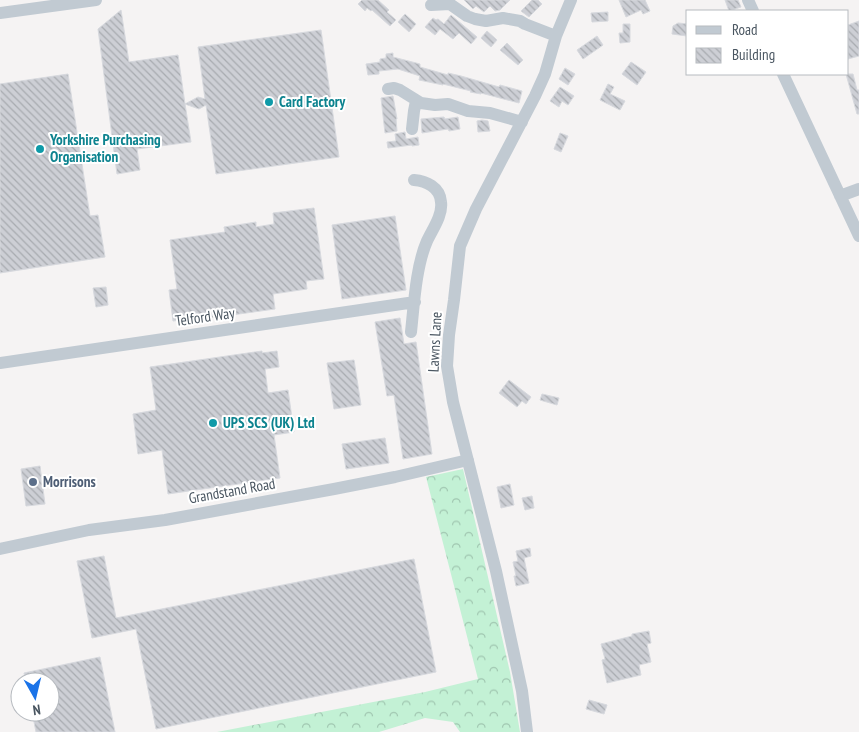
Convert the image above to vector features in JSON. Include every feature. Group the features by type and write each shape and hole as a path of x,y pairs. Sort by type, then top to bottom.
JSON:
{"street":[{"path":"0,13 96,0"},
{"name":"Lawns Lane","path":"527,732 519,675 496,571 453,402 447,366 460,246 476,209 545,74 556,36 571,0"},
{"path":"431,5 451,2 467,16 475,19 511,19 556,36"},
{"path":"783,75 859,236"},
{"path":"388,89 400,90 416,101 427,105 448,104 468,111 490,113 522,122"},
{"path":"412,129 416,101"},
{"path":"411,332 422,255 441,209 442,201 435,188 422,181 414,180"},
{"path":"840,196 859,189"},
{"name":"Telford Way","path":"0,363 415,302"},
{"name":"Grandstand Road","path":"0,549 89,530 165,520 334,489 468,460"}],"green space":[{"path":"463,469 510,672 520,732 460,732 453,722 425,718 379,732 217,732 425,692 478,679 426,477"}],"building":[{"path":"362,0 378,0 396,20 390,26 372,10 367,8 365,11 358,4"},
{"path":"464,0 510,0 500,10 495,11 490,6 484,12 476,6 473,9"},
{"path":"532,0 538,0 542,4 529,17 521,11"},
{"path":"619,0 645,0 650,11 643,14 641,10 626,17"},
{"path":"725,0 738,0 741,7 729,10"},
{"path":"121,10 129,62 178,55 191,142 137,149 140,170 117,174 98,29"},
{"path":"608,12 608,21 592,22 591,13"},
{"path":"405,14 416,24 409,32 398,22"},
{"path":"451,15 477,37 471,44 459,33 453,39 440,29 435,35 425,27 433,18 438,19 444,24"},
{"path":"859,21 859,56 849,59 849,25"},
{"path":"678,23 686,24 686,36 672,34 673,26"},
{"path":"623,24 630,24 630,42 620,43 619,33 623,33"},
{"name":"Card Factory","path":"321,30 339,157 216,174 206,105 199,109 185,104 198,97 205,99 198,47"},
{"path":"487,31 497,40 491,47 481,38"},
{"path":"597,36 603,45 583,59 577,50"},
{"path":"507,43 523,60 518,65 500,50"},
{"path":"393,53 393,57 420,64 420,67 522,91 519,103 419,80 420,76 398,69 379,71 379,74 368,75 366,64 380,62 380,59 386,58 386,54"},
{"path":"631,62 646,72 637,85 622,74"},
{"path":"565,68 575,74 568,85 559,79"},
{"name":"Yorkshire Purchasing Organisation","path":"68,74 90,216 98,215 105,257 0,273 0,84"},
{"path":"849,74 853,74 857,90 859,90 859,114 857,114 846,75"},
{"path":"608,84 614,87 610,94 625,101 620,110 600,100"},
{"path":"560,87 574,96 568,105 562,101 559,107 550,101"},
{"path":"393,96 397,131 385,133 381,98"},
{"path":"444,117 445,119 458,117 460,129 422,133 421,119"},
{"path":"477,121 488,121 490,131 478,132"},
{"path":"405,132 406,139 418,137 419,145 388,148 387,142 396,141 395,134"},
{"path":"560,133 568,136 561,152 554,149"},
{"path":"314,208 324,279 306,281 307,289 273,294 275,309 181,322 181,320 173,321 169,290 177,289 170,240 225,232 224,227 256,222 256,227 274,224 273,213"},
{"path":"395,216 406,290 342,299 332,225"},
{"path":"106,287 108,305 96,307 93,288"},
{"path":"400,318 404,344 416,342 432,454 403,459 394,395 387,396 375,322"},
{"name":"UPS SCS (UK) Ltd","path":"262,351 262,353 277,351 279,367 265,369 268,393 288,390 294,432 274,435 280,478 168,494 162,450 138,454 133,414 156,410 150,367"},
{"path":"354,360 361,405 334,409 327,363"},
{"path":"509,380 531,397 526,404 522,401 517,407 499,393"},
{"path":"542,394 559,398 557,405 540,400"},
{"path":"385,438 389,463 346,469 342,444"},
{"path":"40,466 45,504 26,506 21,469"},
{"path":"510,484 514,505 501,508 497,487"},
{"path":"532,496 534,508 525,510 522,498"},
{"path":"530,548 531,556 524,558 529,583 516,586 513,562 518,561 516,551"},
{"path":"104,556 116,618 414,559 436,672 156,729 136,629 92,638 77,561"},
{"path":"649,631 651,643 647,644 651,662 639,665 641,675 607,683 602,660 605,659 601,644 632,636 632,634"},
{"path":"100,657 115,732 36,732 34,722 60,722 60,672 29,672"},
{"path":"589,700 607,705 604,714 586,709"}],"place":[{"name":"Card Factory","path":"269,102"},
{"name":"Yorkshire Purchasing Organisation","path":"40,149"},
{"name":"UPS SCS (UK) Ltd","path":"213,423"},
{"name":"Morrisons","path":"33,482"}]}
